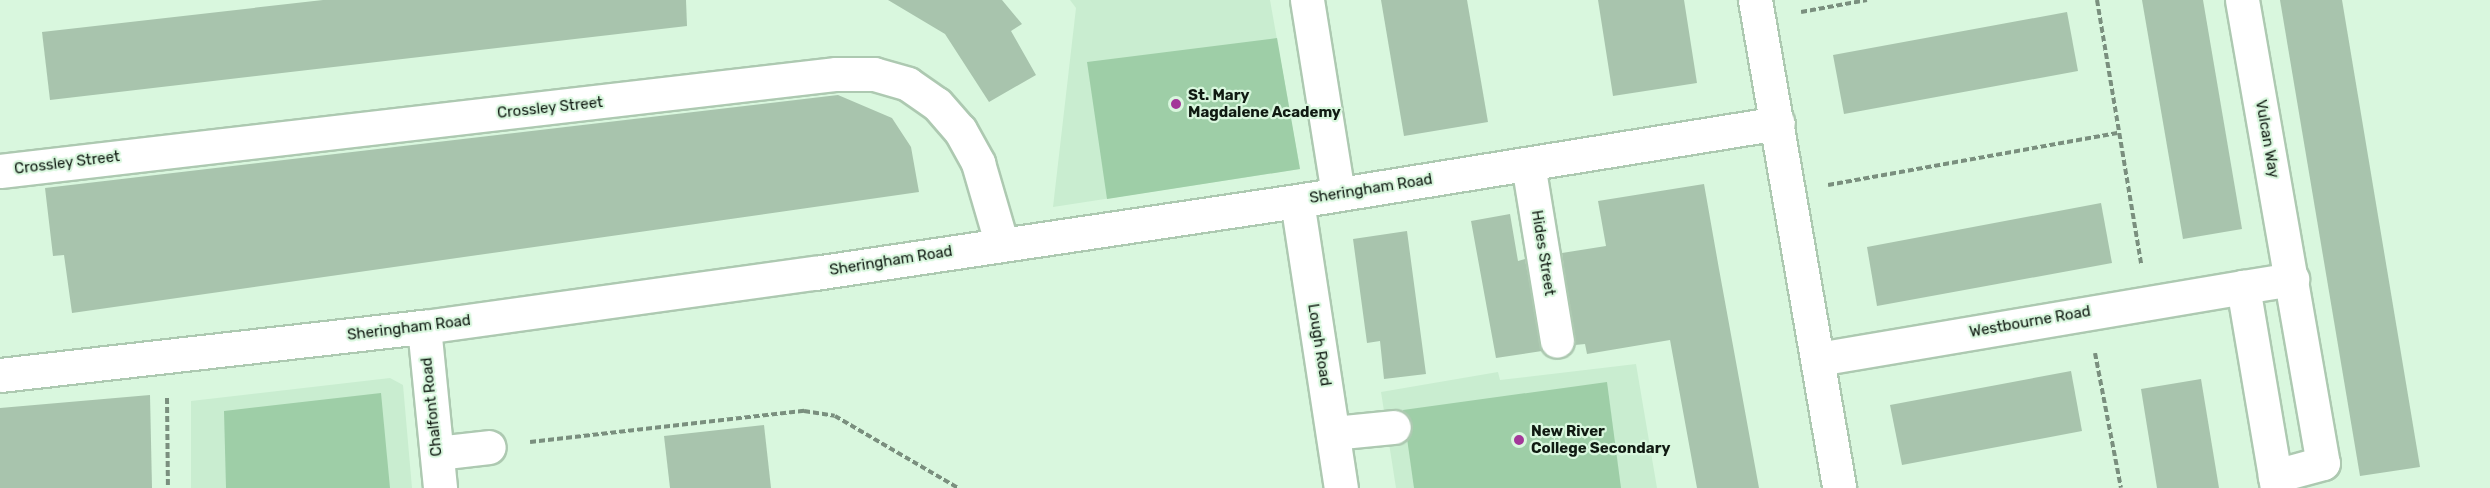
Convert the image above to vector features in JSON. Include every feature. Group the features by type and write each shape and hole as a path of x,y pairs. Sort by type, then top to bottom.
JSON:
{"street":[{"path":"1306,0 1338,194"},
{"name":"Vulcan Way","path":"2242,0 2323,463 2276,482 2243,287"},
{"path":"1757,10 1839,488"},
{"name":"Crossley Street","path":"0,171 836,74 874,74 908,84 937,104 960,130 978,163 1002,245"},
{"name":"Sheringham Road","path":"0,375 424,327 1297,201 1778,123"},
{"name":"Hides Street","path":"1528,164 1557,341"},
{"name":"Lough Road","path":"1297,201 1341,488"},
{"path":"2243,287 2292,279"},
{"name":"Westbourne Road","path":"1818,359 2243,287"},
{"name":"Chalfont Road","path":"424,327 440,488"},
{"path":"1333,433 1394,427"},
{"path":"437,453 489,447"}],"path":[{"path":"1757,10 1867,0"},
{"path":"2097,0 2148,302"},
{"path":"1789,192 2118,133"},
{"path":"2088,312 2121,488"},
{"path":"167,356 168,488"},
{"path":"489,447 804,411 835,416 958,488"}],"shaded area":[{"name":"St. Mary Magdalene Academy","path":"1070,0 1270,0 1300,169 1053,207 1076,8"},
{"name":"St. Mary Magdalene Academy","path":"1277,38 1300,169 1107,199 1087,62"},
{"name":"New River College Secondary","path":"1636,364 1657,488 1396,488 1381,392 1498,372 1500,380"},
{"path":"390,378 403,385 412,488 191,488 191,401"},
{"name":"New River College Secondary","path":"1607,382 1621,488 1414,488 1403,410"},
{"path":"381,393 390,488 226,488 224,411"}],"building":[{"path":"323,0 686,0 687,26 50,100 42,32"},
{"path":"888,0 1002,0 1022,24 1011,31 1036,75 989,102 945,34"},
{"path":"1381,0 1467,0 1488,122 1404,136"},
{"path":"1598,0 1684,0 1697,83 1613,96"},
{"path":"2142,0 2203,0 2242,229 2183,239"},
{"path":"2280,0 2342,0 2420,467 2360,476"},
{"path":"2067,12 2078,71 1844,114 1833,55"},
{"path":"838,95 892,118 911,147 919,192 72,313 64,255 53,256 45,188"},
{"path":"1704,184 1759,488 1697,488 1670,340 1587,354 1585,344 1575,345 1562,253 1606,246 1598,201"},
{"path":"2101,203 2112,263 1877,306 1867,247"},
{"path":"1510,214 1518,261 1525,259 1542,351 1496,358 1471,221"},
{"path":"1407,231 1426,374 1384,379 1380,341 1367,343 1353,239"},
{"path":"2071,371 2082,431 1902,465 1890,405"},
{"path":"2201,379 2219,488 2157,488 2141,389"},
{"path":"150,395 152,488 0,488 0,408"},
{"path":"764,425 771,488 670,488 664,436"}],"place":[{"name":"St. Mary Magdalene Academy","path":"1176,104"},
{"name":"New River College Secondary","path":"1519,440"}]}
